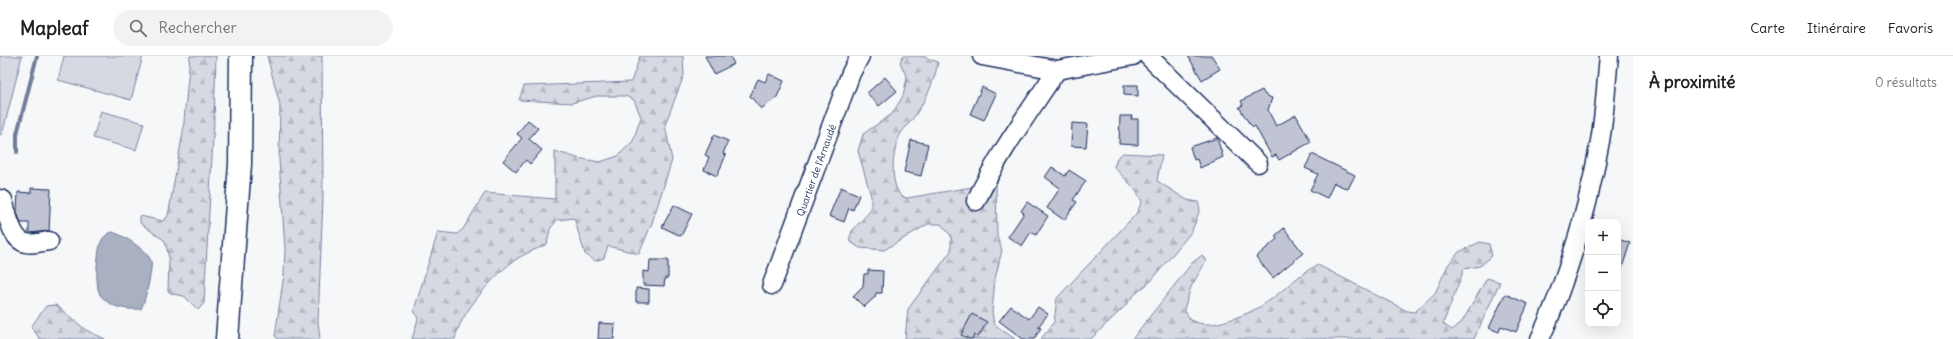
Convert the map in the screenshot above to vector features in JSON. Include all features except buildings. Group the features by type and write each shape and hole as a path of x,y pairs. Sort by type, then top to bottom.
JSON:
{"highway":[{"path":"227,339 240,164 241,56"}],"street":[{"name":"Quartier de l'Arnaudé","path":"772,285 851,73 860,56"},
{"path":"982,56 1057,70 1133,56"},
{"path":"1148,56 1258,163"},
{"path":"1540,339 1559,297 1587,200 1600,140 1609,56"},
{"path":"976,201 1003,150 1057,70"},
{"path":"0,198 3,200 14,233 20,240 26,243 49,241"}],"green space":[{"path":"0,56 22,56 2,135 0,134"},
{"path":"64,56 143,56 131,100 58,80"},
{"path":"190,56 216,56 204,303 198,310 184,296 173,294 168,291 169,258 165,241 140,223 140,216 163,221 168,216 183,132"},
{"path":"267,56 322,56 323,198 318,322 320,339 278,339 275,336 284,274 285,249 279,159 280,105"},
{"path":"640,56 683,56 684,75 665,125 672,160 652,223 639,254 608,246 604,258 595,261 585,254 574,218 557,220 550,229 547,244 515,260 486,287 469,308 458,329 455,339 412,339 418,319 414,310 438,232 457,234 463,229 485,193 555,199 555,151 577,158 600,162 618,156 633,141 641,117 634,100 625,96 597,96 572,103 519,100 524,86 631,82"},
{"path":"903,56 922,56 938,62 932,84 926,98 899,137 896,146 893,169 897,191 901,196 907,198 996,183 997,236 1002,250 995,279 992,312 994,324 1015,339 905,339 908,309 951,251 951,236 941,224 928,224 884,250 860,248 849,241 852,231 871,210 871,196 858,151 863,134 892,114 903,96 907,78 900,62"},
{"path":"101,111 144,123 136,150 93,138"},
{"path":"1123,153 1162,155 1157,181 1187,200 1198,202 1200,209 1192,231 1151,281 1134,295 1125,306 1091,339 1041,339 1054,322 1057,298 1136,214 1142,201 1134,188 1114,167 1117,158"},
{"path":"1480,242 1489,244 1492,256 1480,266 1464,269 1443,324 1452,330 1462,322 1487,278 1500,282 1474,339 1132,339 1192,263 1202,255 1206,261 1191,287 1184,309 1190,320 1209,324 1229,320 1255,310 1272,299 1302,274 1318,265 1407,311 1415,312 1435,293 1448,265 1459,252"},
{"path":"56,305 86,330 105,339 40,339 31,327 46,306"}],"water":[{"path":"112,232 122,236 134,244 149,257 151,261 151,270 145,300 141,309 130,309 114,306 105,300 99,292 97,286 97,262 101,242 104,237"}],"waterway":[{"path":"17,152 17,134 37,56"}]}
